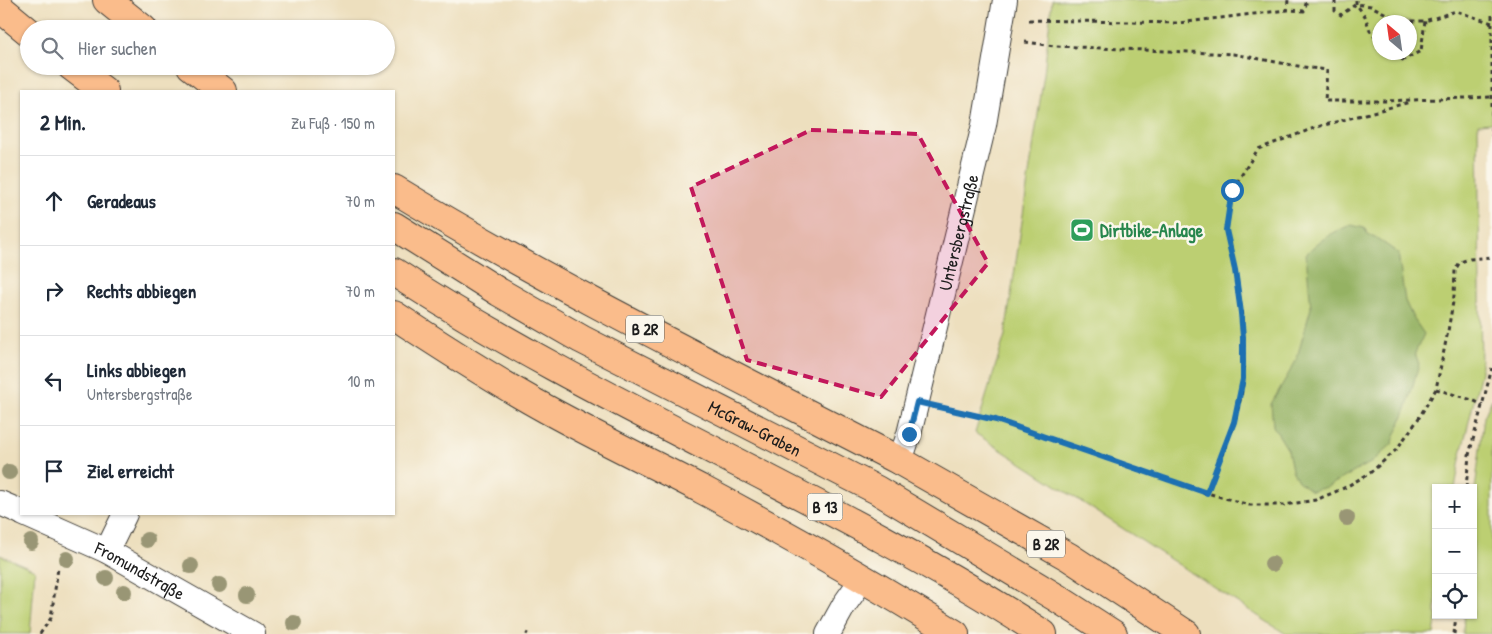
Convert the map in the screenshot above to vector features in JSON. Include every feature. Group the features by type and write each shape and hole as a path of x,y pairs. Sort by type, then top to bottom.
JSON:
{"main road":[{"path":"107,0 132,20"},
{"path":"0,8 20,25"},
{"path":"84,75 103,90"},
{"path":"203,75 222,90"},
{"name":"B 2R","path":"395,190 453,225 591,300 900,461 1069,557 1186,634"},
{"name":"McGraw-Graben","path":"395,227 498,292 581,339 877,490 1058,598 1113,634"},
{"name":"B 13","path":"395,273 495,334 601,393 712,448 864,528 930,565 1043,634"},
{"path":"395,316 473,366 548,410 702,490 863,578 955,634"}],"street":[{"name":"Untersbergstraße","path":"900,461 917,402 984,125 1002,20"},
{"name":"Fromundstraße","path":"0,503 20,512"},
{"name":"Fromundstraße","path":"27,515 107,551 253,634"},
{"path":"107,551 125,515"},
{"path":"828,634 844,605 863,578"}],"path":[{"path":"1287,10 1288,0"},
{"path":"1002,20 1178,23 1287,10 1304,11 1308,0"},
{"path":"1335,0 1334,11 1341,15 1356,2"},
{"path":"1356,2 1371,6 1400,21 1425,21 1456,12 1492,23"},
{"path":"1356,2 1365,16 1372,34"},
{"path":"1492,15 1492,136"},
{"path":"1002,20 1055,46 1233,54 1327,70 1325,101 1492,97"},
{"path":"1417,53 1421,51 1425,21"},
{"path":"1207,493 1234,422 1243,379 1241,313 1235,270 1226,230 1232,190 1258,149 1317,127 1418,100"},
{"path":"917,402 996,420 1207,493 1249,505 1284,505 1316,500 1344,488 1370,473 1396,450 1417,421 1436,389 1454,296 1455,270 1460,262 1492,257"},
{"path":"1466,484 1469,455 1492,368"},
{"path":"1436,389 1482,405"},
{"path":"40,634 52,618 58,568"},
{"path":"1454,634 1456,619"}],"highlighted area":[{"path":"811,130 918,134 988,263 881,397 747,360 691,187"}],"green space":[{"path":"1052,0 1492,0 1492,123 1478,124 1481,372 1456,484 1432,484 1432,619 1436,619 1434,634 1286,634 975,433 1005,335 1044,74"},
{"path":"1351,225 1364,228 1368,234 1398,253 1405,301 1413,318 1424,334 1415,353 1419,364 1406,409 1392,444 1372,462 1327,487 1311,491 1298,481 1292,470 1288,450 1273,426 1271,404 1296,361 1311,308 1306,254 1327,237"},
{"path":"1492,399 1492,634 1463,634 1464,619 1477,619 1476,484 1484,417"},
{"path":"0,555 35,570 30,634 0,634"}],"place":[{"name":"Dirtbike-Anlage","path":"1082,230"}],"route":[{"path":"909,434 917,402 996,420 1207,493 1234,422 1241,396 1243,379 1244,361 1241,313 1235,270 1226,230 1232,190"}]}
